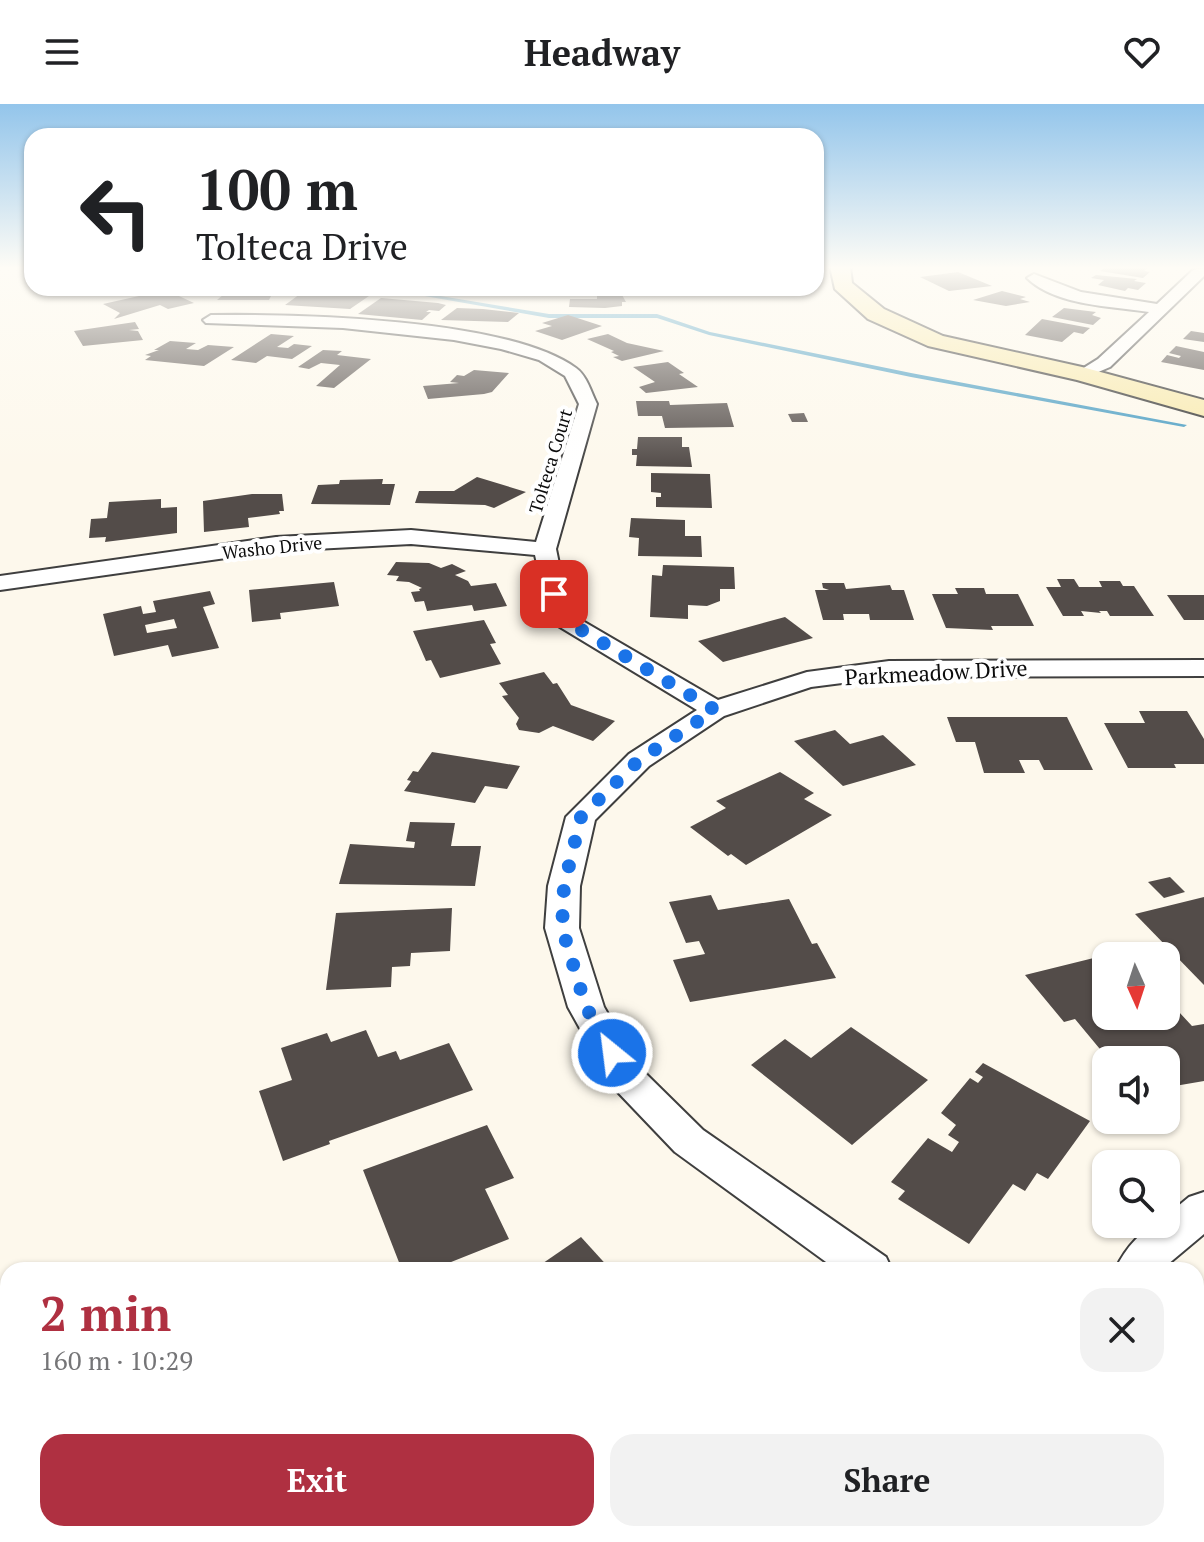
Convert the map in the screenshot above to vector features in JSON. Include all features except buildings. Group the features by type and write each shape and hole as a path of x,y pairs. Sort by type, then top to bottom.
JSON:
{"main road":[{"path":"918,333 936,341 1204,398"},
{"path":"967,333 1204,408"}],"street":[{"name":"Tolteca Court","path":"446,333 511,345 547,358 573,373 588,404 545,549"},
{"path":"1087,371 1104,363 1135,333"},
{"name":"Washo Drive","path":"0,583 276,544 411,537 545,549"},
{"path":"545,549 558,616 715,710"},
{"name":"Parkmeadow Drive","path":"860,1262 689,1141 625,1076 586,1007 562,928 564,886 581,817 639,760 715,710 807,680 889,669 1204,668"},
{"path":"1142,1262 1204,1209"}],"waterway":[{"path":"710,333 911,375 1184,425"}],"route":[{"path":"554,594 558,616 715,710 639,760 581,817 564,886 562,928 586,1007 612,1053"}]}
